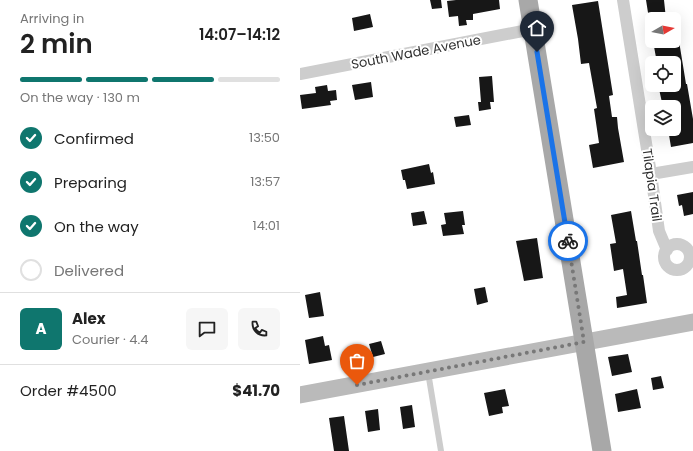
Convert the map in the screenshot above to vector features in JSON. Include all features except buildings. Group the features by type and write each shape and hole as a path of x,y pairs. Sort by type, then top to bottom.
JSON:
{"main road":[{"path":"528,0 602,451"},
{"path":"300,395 693,322"}],"street":[{"name":"Tilapia Trail","path":"622,0 652,174 659,231 667,250"},
{"name":"South Wade Avenue","path":"300,74 533,29"},
{"path":"652,174 693,167"}],"lane":[{"path":"428,372 441,451"}],"way so far":[{"path":"357,385 584,342 568,241"}],"route":[{"path":"537,52 568,241"}]}
